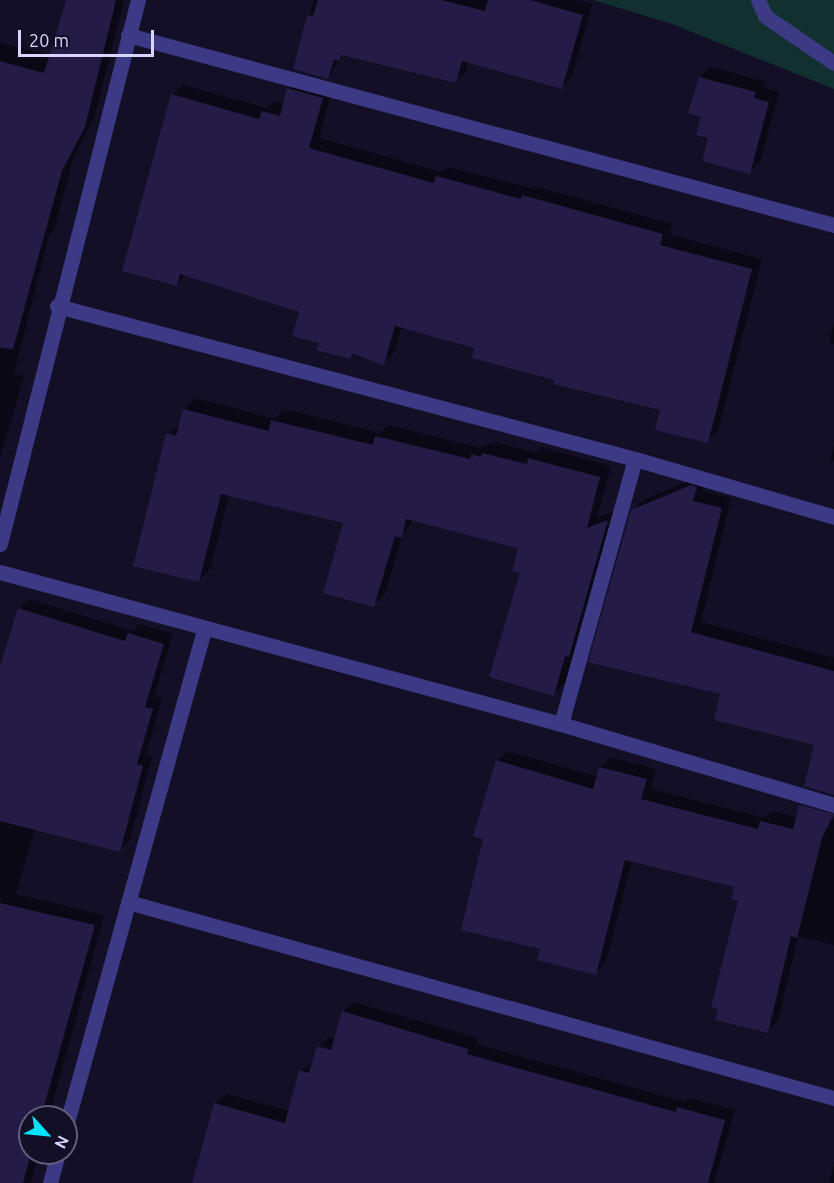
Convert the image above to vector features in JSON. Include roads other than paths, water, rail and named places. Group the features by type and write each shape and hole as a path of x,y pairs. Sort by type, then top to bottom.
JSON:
{"street":[{"path":"0,544 57,306 138,0"},
{"path":"758,0 765,16 834,63"},
{"path":"128,36 834,225"},
{"path":"57,306 635,459 834,517"},
{"path":"561,724 635,459"},
{"path":"0,572 204,630 561,724 834,806"},
{"path":"72,1105 204,630"},
{"path":"128,902 834,1098"},
{"path":"50,1183 55,1165"}]}
